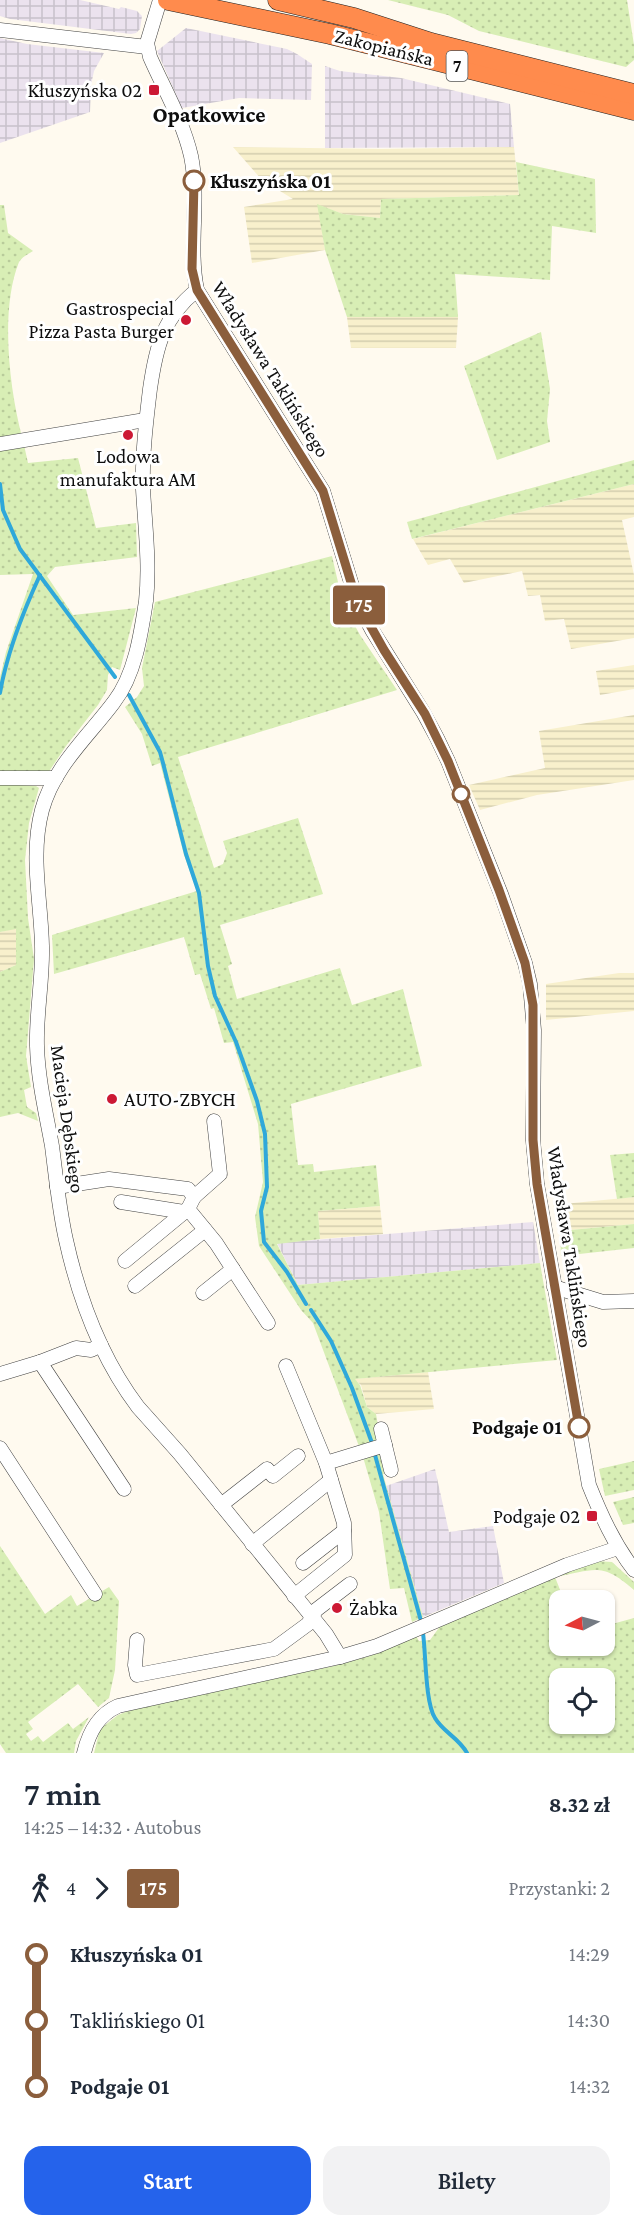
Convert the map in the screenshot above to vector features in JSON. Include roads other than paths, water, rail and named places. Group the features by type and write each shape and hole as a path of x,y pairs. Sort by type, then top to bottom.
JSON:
{"highway":[{"name":"Zakopiańska","path":"168,0 330,34 634,110"},
{"name":"Zakopiańska","path":"279,0 354,18 431,43 634,94"}],"street":[{"path":"0,30 147,47 160,0"},
{"name":"Władysława Taklińskiego","path":"147,47 185,134 191,157 194,181 192,269 197,290 323,491 357,602 425,714 448,761 525,963 533,1005 533,1140 537,1184 589,1485 618,1548 634,1570"},
{"name":"Macieja Dębskiego","path":"197,290 182,302 166,326 156,352 145,420 143,484 147,568 146,599 138,645 120,694 75,748 56,777 43,808 36,857 42,945 37,1057 71,1262 100,1345 138,1407 222,1505 312,1617 340,1657"},
{"path":"0,444 145,420"},
{"path":"0,778 56,777"},
{"path":"125,1260 189,1206 220,1174 214,1121"},
{"path":"57,1187 109,1179 188,1189 189,1206 268,1323"},
{"path":"121,1202 189,1206"},
{"path":"135,1286 205,1230"},
{"path":"203,1293 233,1269"},
{"path":"554,1287 603,1302 634,1301"},
{"path":"0,1374 76,1348 91,1350 100,1345"},
{"path":"40,1362 124,1489"},
{"path":"286,1366 326,1463 344,1531 345,1555 294,1596"},
{"path":"381,1429 391,1470"},
{"path":"326,1463 385,1445"},
{"path":"0,1448 95,1594"},
{"path":"222,1505 267,1469 273,1476 298,1456"},
{"path":"252,1544 331,1480"},
{"path":"303,1563 344,1531"},
{"path":"84,1753 90,1733 99,1719 118,1706 340,1657 377,1646 567,1565 618,1548"},
{"path":"136,1640 137,1675 274,1649 308,1624 316,1610 350,1584"}],"waterway":[{"path":"0,484 3,510 20,549 115,677"},
{"path":"0,693 16,632 40,575"},
{"path":"129,695 160,752 186,854 199,893 208,966 215,996 236,1042 257,1101 265,1134 267,1187 261,1211 264,1242 287,1272 306,1304"},
{"path":"311,1310 331,1341 352,1388 372,1443"},
{"path":"375,1455 421,1621"},
{"path":"423,1633 429,1701 432,1711 438,1723 460,1743 467,1753"}],"place":[{"name":"Kłuszyńska 02","path":"154,90"},
{"name":"Kłuszyńska 01","path":"194,181"},
{"name":"Gastrospecial Pizza Pasta Burger","path":"186,320"},
{"name":"Lodowa manufaktura AM","path":"128,435"},
{"name":"AUTO-ZBYCH","path":"112,1099"},
{"name":"Podgaje 01","path":"579,1427"},
{"name":"Podgaje 02","path":"592,1516"},
{"name":"Żabka","path":"337,1608"}],"district":[{"name":"Opatkowice","path":"209,114"}]}
